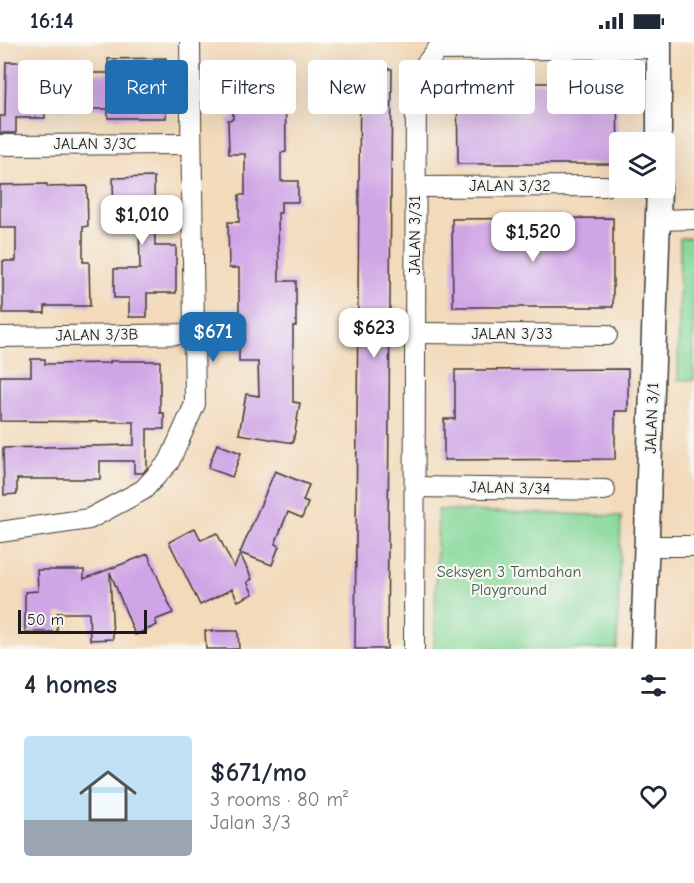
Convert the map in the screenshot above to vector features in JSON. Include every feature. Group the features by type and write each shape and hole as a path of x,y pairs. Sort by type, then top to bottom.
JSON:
{"street":[{"path":"0,532 89,519 143,490 169,462 195,404 190,42"},
{"path":"659,45 659,132"},
{"name":"JALAN 3/31","path":"414,649 416,77 437,50 659,45"},
{"name":"JALAN 3/3C","path":"0,144 191,144"},
{"name":"JALAN 3/32","path":"415,187 604,186"},
{"name":"JALAN 3/1","path":"643,649 659,198"},
{"path":"659,220 694,219"},
{"name":"JALAN 3/33","path":"416,333 607,334"},
{"name":"JALAN 3/3B","path":"0,337 194,334"},
{"name":"JALAN 3/34","path":"415,487 604,490"},
{"path":"647,546 694,546"}],"green space":[{"path":"680,238 694,238 694,380 678,380"},
{"name":"Seksyen 3 Tambahan Playground","path":"438,510 621,516 617,649 434,649"}],"building":[{"path":"166,58 166,60 108,60"},
{"path":"6,62 18,62 18,114 45,114 45,118 16,118 16,133 0,133 0,116 5,116"},
{"path":"387,69 392,69 387,649 355,649 360,114 387,114"},
{"path":"93,73 105,73 105,109 93,109"},
{"path":"535,83 547,83 547,114 617,114 618,132 609,132 609,164 458,164 457,114 535,114"},
{"path":"108,114 166,114 166,118 108,118"},
{"path":"233,114 286,114 286,152 281,153 281,181 298,181 298,202 281,202 281,213 278,213 279,281 296,281 296,326 293,326 293,402 300,403 293,443 239,434 246,394 259,396 258,362 239,362 239,268 229,268 228,222 239,222 239,195 245,195 245,154 229,154 228,120 233,119"},
{"path":"154,177 155,246 176,246 176,293 147,293 147,317 129,317 129,298 114,298 114,269 140,269 139,227 114,227 113,178"},
{"path":"47,184 47,187 87,186 88,226 83,227 83,262 89,262 90,306 45,306 45,313 3,313 3,261 16,261 16,228 0,228 0,185"},
{"path":"613,218 613,307 453,307 452,219"},
{"path":"31,359 45,359 45,364 160,361 160,413 164,413 164,429 147,429 147,468 143,473 134,473 134,461 100,461 100,479 17,479 17,494 4,495 3,448 134,445 134,422 0,421 0,376 31,376"},
{"path":"628,369 628,411 615,411 615,459 444,460 444,419 455,419 455,370"},
{"path":"217,444 241,453 232,477 208,468"},
{"path":"275,471 309,485 303,501 308,503 302,518 288,512 275,544 279,546 272,565 240,553"},
{"path":"195,528 201,540 217,533 234,568 240,554 252,579 247,582 253,594 238,601 232,589 200,605 169,542"},
{"path":"148,554 173,613 155,620 157,625 135,635 110,572 113,639 90,640 89,613 57,613 57,632 25,632 25,592 38,591 37,570 84,570 84,579"},
{"path":"205,631 238,631 239,649 206,649"}]}
